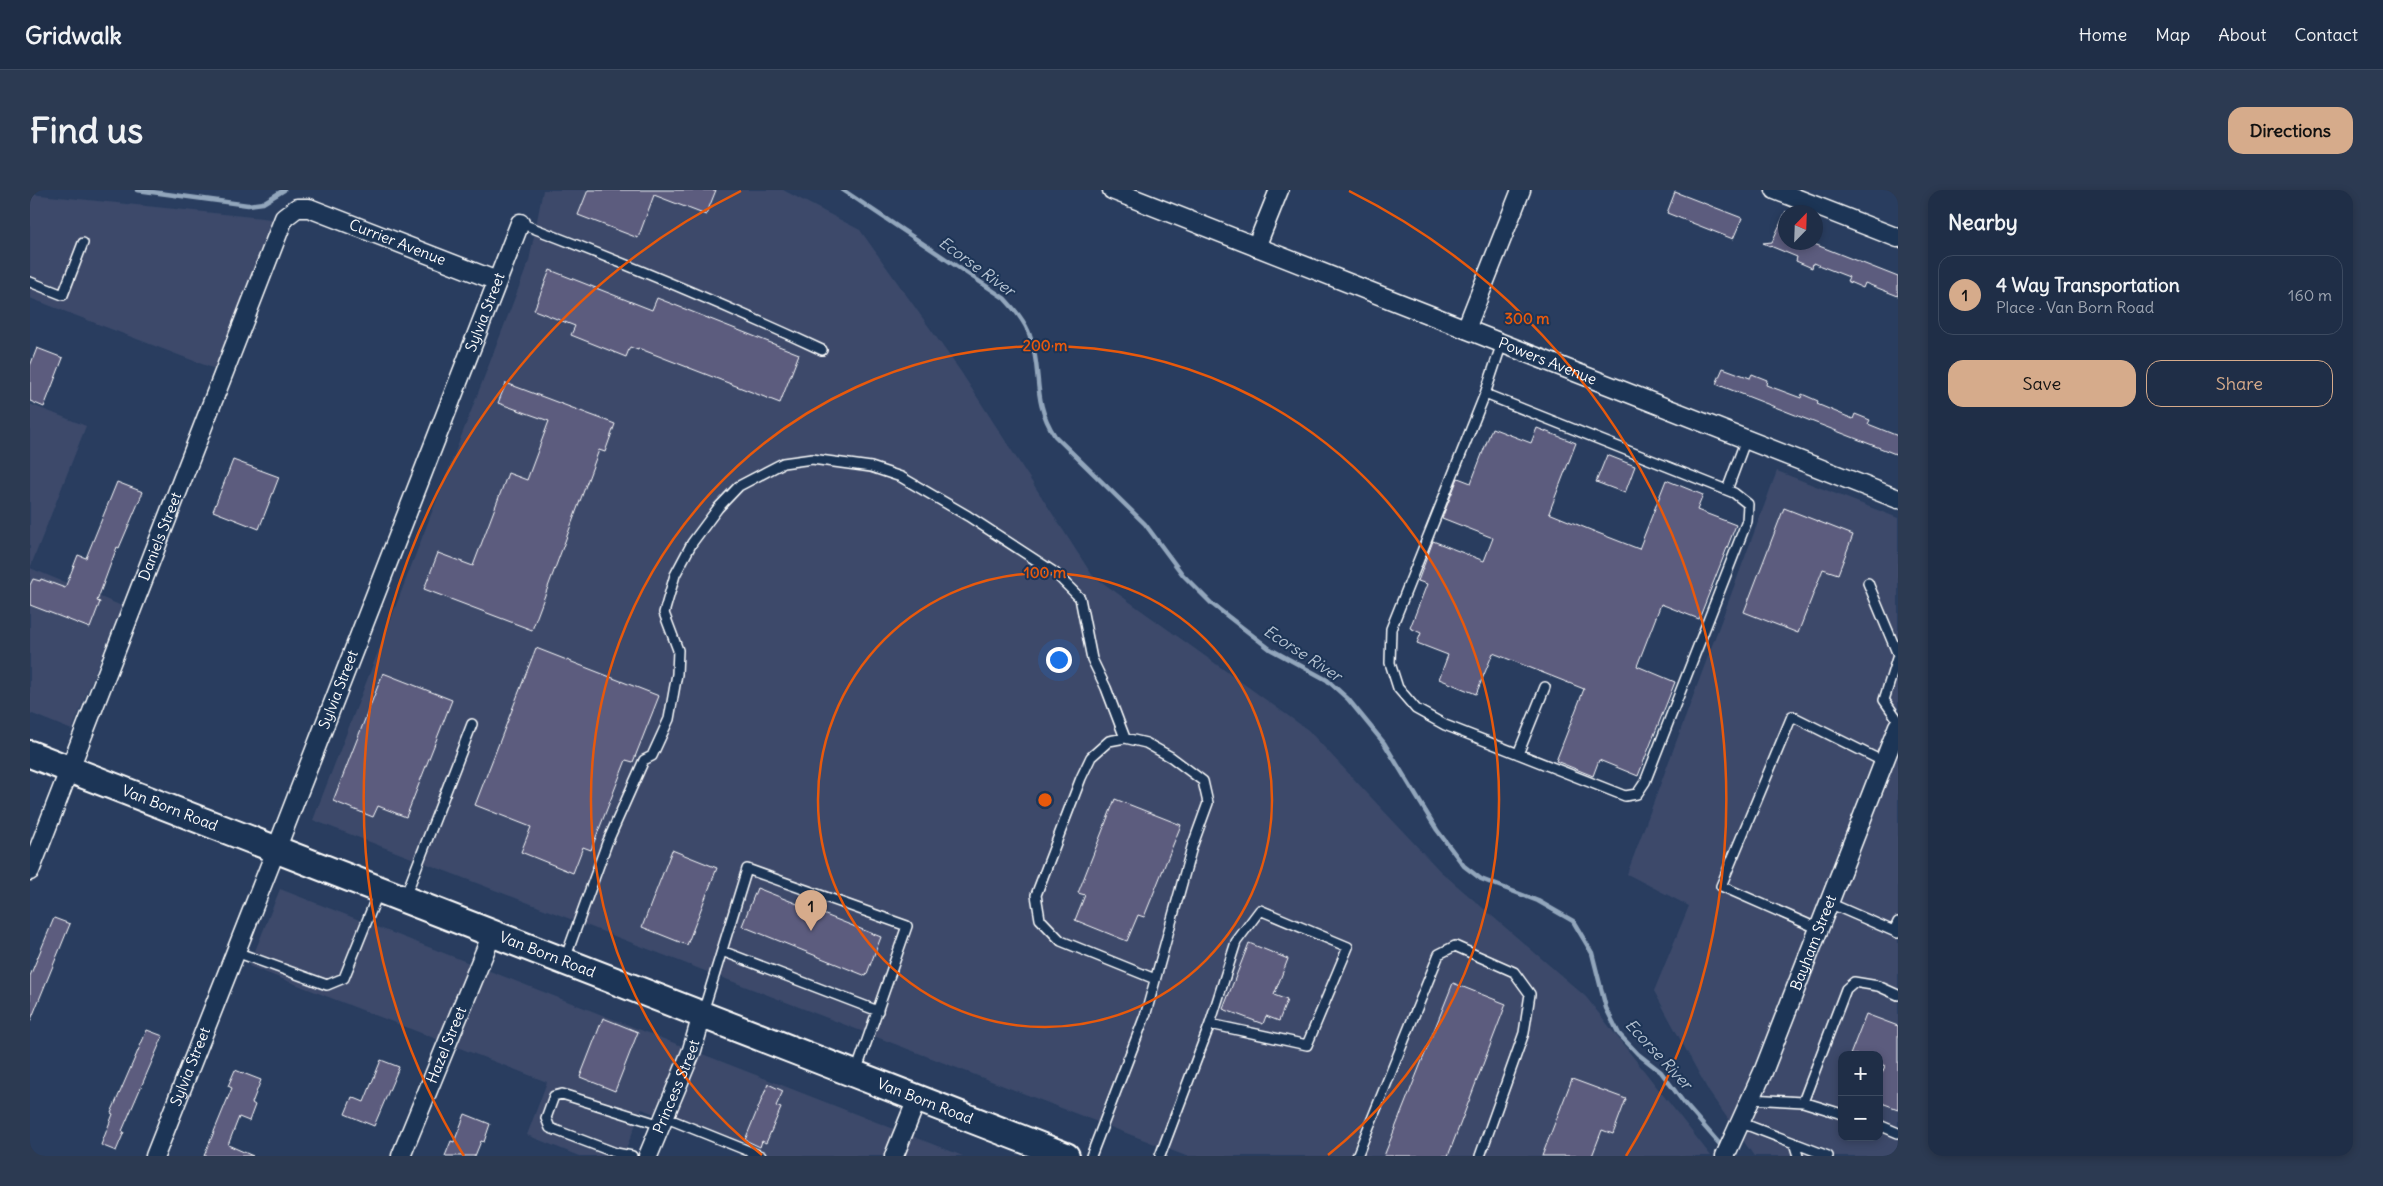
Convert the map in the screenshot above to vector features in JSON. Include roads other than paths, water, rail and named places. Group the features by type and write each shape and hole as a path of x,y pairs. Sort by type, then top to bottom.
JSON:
{"main road":[{"name":"Van Born Road","path":"30,754 856,1075 1026,1145 1066,1156"}],"street":[{"name":"Powers Avenue","path":"1112,190 1898,499"},
{"path":"1256,247 1279,190"},
{"path":"1466,329 1521,190"},
{"path":"1775,190 1898,238"},
{"name":"Currier Avenue","path":"297,208 310,208 498,281"},
{"name":"Daniels Street","path":"30,871 284,218 297,208"},
{"name":"Sylvia Street","path":"154,1156 236,952 520,223"},
{"name":"Bayham Street","path":"1725,1156 1763,1072 1898,726"},
{"name":"Hazel Street","path":"401,1156 492,934"},
{"name":"Princess Street","path":"648,1156 692,1050 702,1015"},
{"path":"894,1156 917,1099"}],"lane":[{"path":"520,223 611,258 743,313 822,350"},
{"path":"30,282 63,295 83,243"},
{"path":"1485,394 1727,490 1748,504 1747,521 1645,782 1637,794 1625,796 1445,725 1416,709 1398,688 1390,663 1391,629 1485,394 1502,343"},
{"path":"1727,490 1746,440"},
{"path":"564,962 607,843 644,760 652,756 669,719 677,674 678,650 664,613 676,575 692,543 718,508 739,486 783,463 812,459 836,461 871,467 901,477 968,516 1054,572 1080,598 1092,659 1106,688 1125,738"},
{"path":"1868,583 1898,655 1884,700 1898,720"},
{"path":"1518,754 1545,687"},
{"path":"1819,929 1721,886 1792,716 1884,762"},
{"path":"404,900 472,724"},
{"path":"1091,1156 1146,1013 1192,847 1208,802 1204,781 1171,757 1146,743 1125,738 1109,741 1091,757 1081,778 1036,895 1040,919 1061,941 1155,979"},
{"path":"702,1015 747,869 907,926 856,1075"},
{"path":"236,952 327,985 344,978 379,890"},
{"path":"1829,903 1896,932 1898,922"},
{"path":"1160,1156 1210,1024 1236,942 1260,910 1348,947 1307,1045 1210,1024"},
{"path":"1357,1156 1439,954 1455,946 1514,972 1530,994 1524,1033 1480,1156"},
{"path":"722,951 878,1011"},
{"path":"1803,1102 1846,989 1854,982 1878,986 1898,994"},
{"path":"632,1156 616,1153 550,1128 546,1118 554,1096 562,1094 663,1121 761,1156"},
{"path":"1750,1099 1803,1102 1838,1113"},
{"path":"1737,1127 1794,1143 1828,1156"},
{"path":"1883,1127 1898,1133"},
{"path":"1794,1143 1798,1156"}],"waterway":[{"name":"Ecorse River","path":"137,190 248,205 263,203 284,190"},
{"name":"Ecorse River","path":"843,190 1004,298 1022,320 1030,336 1034,349 1040,398 1048,423 1055,436 1145,524 1183,575 1212,604 1270,649 1327,680 1348,699 1384,743 1437,830 1464,866 1481,879 1538,901 1573,921 1592,953 1606,1008 1619,1034 1638,1054 1661,1072 1684,1103 1724,1149"}],"place":[{"name":"4 Way Transportation","path":"811,931"}]}
